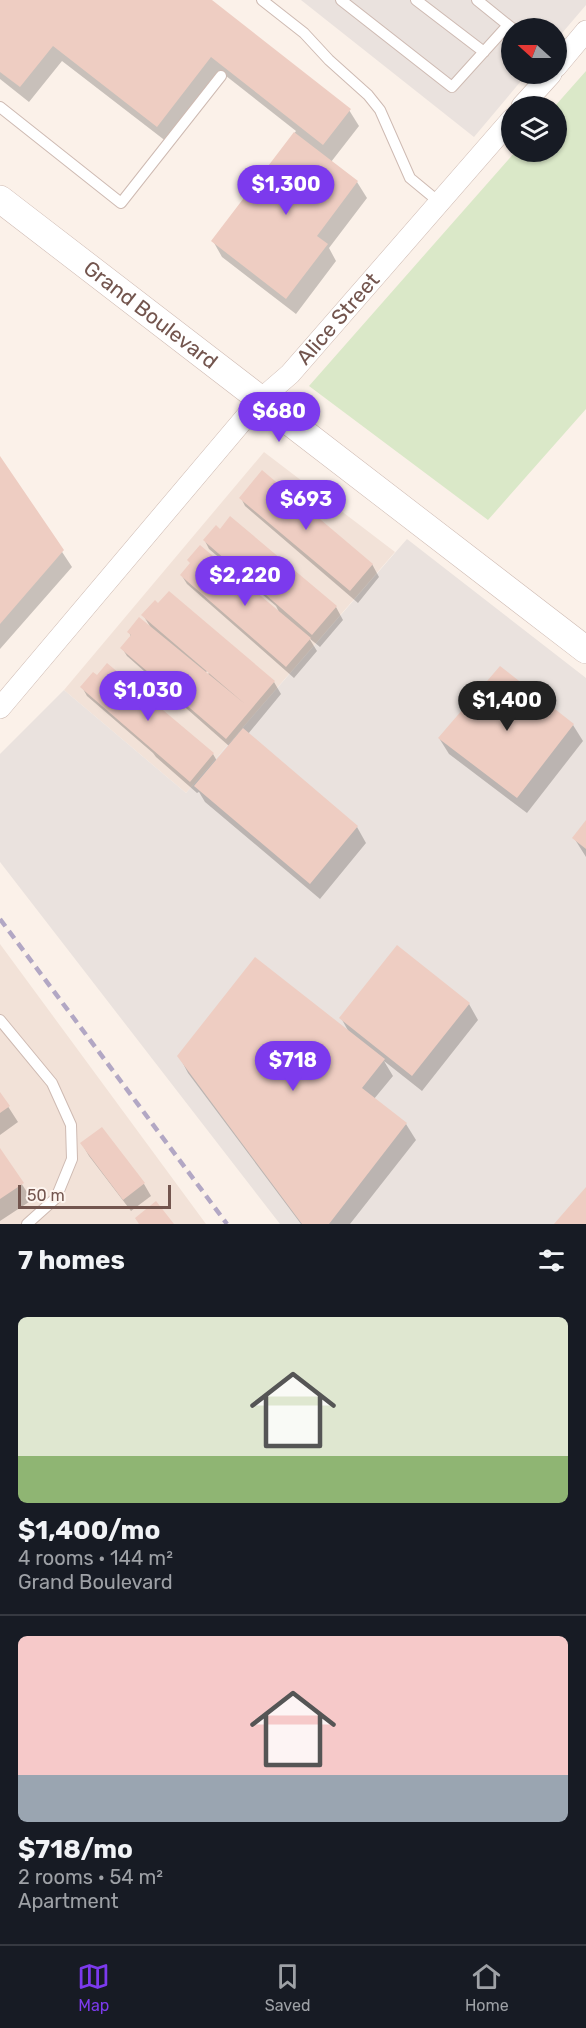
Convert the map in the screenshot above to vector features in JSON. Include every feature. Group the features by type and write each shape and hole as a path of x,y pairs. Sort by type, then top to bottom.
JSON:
{"street":[{"path":"567,53 586,31"},
{"path":"530,96 541,84"},
{"name":"Alice Street","path":"0,708 260,400 290,374 501,132"},
{"name":"Grand Boulevard","path":"0,199 586,650"}],"lane":[{"path":"261,0 304,33 329,60 368,94 380,110 410,178 439,202"},
{"path":"341,0 452,87 501,36"},
{"path":"416,0 484,52"},
{"path":"477,0 501,20"},
{"path":"0,107 121,203 221,76"},
{"path":"0,1020 52,1083 71,1125 72,1160 56,1198 27,1224"}],"shaded area":[{"path":"301,0 586,0 586,5 567,27 567,18 501,18 501,84 519,84 508,96 501,96 501,105 474,137"},
{"path":"264,452 395,552 186,793 64,690"},
{"path":"407,539 586,678 586,1224 280,1224 0,862 0,754 64,690 186,793"},
{"path":"0,944 206,1224 0,1224"}],"green space":[{"path":"586,71 586,409 488,520 309,386 506,162 567,162 567,96 564,96"}],"building":[{"path":"0,0 212,0 351,109 323,145 211,57 157,127 53,46 20,87 0,72"},
{"path":"294,132 358,181 317,236 328,244 286,299 211,241"},
{"path":"0,456 64,550 0,624"},
{"path":"262,470 373,564 350,591 239,498"},
{"path":"230,516 337,606 312,635 203,540 216,525 220,529"},
{"path":"200,545 311,638 286,667 180,575 190,563 187,560"},
{"path":"169,591 275,681 226,739 120,648 131,635 127,632 139,617 245,704 141,615 155,600 158,603"},
{"path":"107,663 214,753 190,782 80,687 93,672 97,675"},
{"path":"500,666 574,724 517,798 438,738"},
{"path":"243,728 358,826 310,884 194,786"},
{"path":"586,820 586,849 572,838"},
{"path":"397,945 470,1003 412,1076 339,1018"},
{"path":"255,957 385,1059 362,1088 407,1123 329,1224 302,1224 177,1056"},
{"path":"0,1092 10,1106 0,1113"},
{"path":"102,1127 145,1183 123,1200 80,1143"},
{"path":"0,1148 24,1183 0,1199"},
{"path":"586,1187 586,1224 554,1224"},
{"path":"156,1201 174,1224 139,1224 135,1218"}],"railway":[{"path":"0,919 227,1224"}]}
